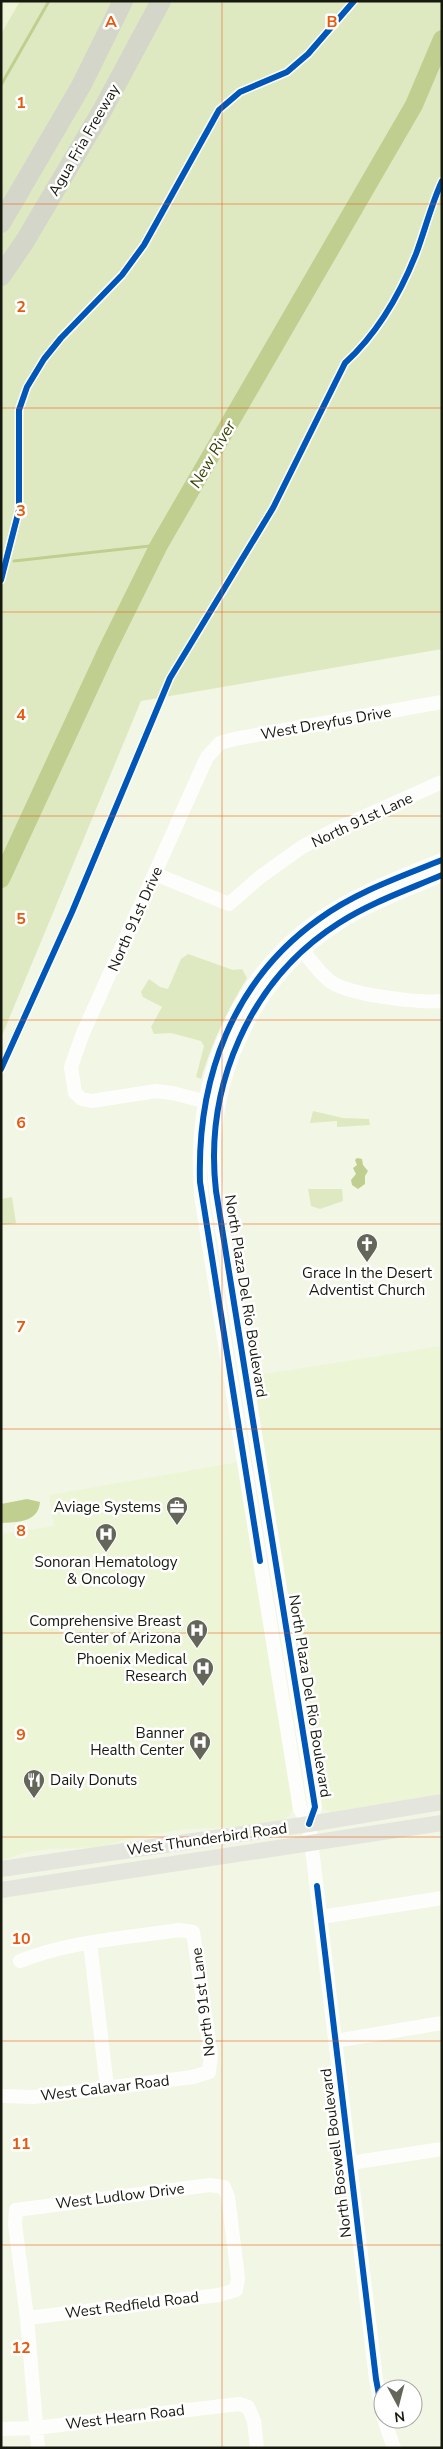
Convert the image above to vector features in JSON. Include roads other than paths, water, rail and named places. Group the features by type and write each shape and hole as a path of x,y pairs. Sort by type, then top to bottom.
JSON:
{"highway":[{"name":"Agua Fria Freeway","path":"1,223 81,86 123,1"},
{"name":"Agua Fria Freeway","path":"1,276 25,241 103,109 162,1"}],"main road":[{"name":"West Thunderbird Road","path":"1,1869 309,1824 442,1802"},
{"name":"West Thunderbird Road","path":"1,1890 442,1823"}],"street":[{"name":"West Dreyfus Drive","path":"214,749 220,743 234,739 442,702"},
{"name":"North 91st Drive","path":"204,1101 156,1091 92,1101 82,1099 76,1093 71,1067 207,756 214,749"},
{"name":"North 91st Lane","path":"155,874 229,904 260,877 302,847 332,831 442,782"},
{"name":"North Plaza Del Rio Boulevard","path":"309,1824 315,1807 216,1191 206,1152 234,1032 244,999 255,982 298,945 318,919 348,901 442,860"},
{"name":"North Plaza Del Rio Boulevard","path":"298,945 326,932 352,915 442,875"},
{"path":"298,945 330,981 340,987 351,991 403,999 442,1002"},
{"name":"North Plaza Del Rio Boulevard","path":"234,1032 215,1060 204,1101 206,1152 202,1202 300,1808 309,1824"},
{"path":"220,1310 235,1308"},
{"path":"234,1394 249,1392"},
{"path":"248,1487 264,1485"},
{"path":"262,1576 278,1574"},
{"path":"283,1708 299,1707"},
{"path":"309,1824 312,1844"},
{"name":"North Boswell Boulevard","path":"312,1844 376,2379"},
{"path":"321,1917 442,1898"},
{"name":"North 91st Lane","path":"90,1943 179,1930 193,1932 211,2055 209,2072"},
{"path":"20,1960 39,1953 90,1943 107,2088"},
{"path":"335,2040 442,2023"},
{"name":"West Calavar Road","path":"1,2096 34,2097 193,2077 209,2072"},
{"path":"350,2163 442,2149"},
{"name":"West Ludlow Drive","path":"28,2318 15,2224 16,2210 210,2185 224,2187 228,2198 238,2278 236,2290"},
{"name":"West Redfield Road","path":"28,2318 219,2295 236,2290"},
{"path":"28,2318 38,2448"},
{"name":"West Hearn Road","path":"1,2429 35,2428 234,2404 248,2407 254,2421 257,2448"},
{"name":"North Boswell Boulevard","path":"387,2429 394,2448"}],"waterway":[{"path":"1,85 49,1"},
{"name":"New River","path":"1,879 107,650 159,545 414,105 442,39"},
{"path":"14,561 159,545"}],"place":[{"name":"Grace In the Desert Adventist Church","path":"367,1263"},
{"name":"Aviage Systems","path":"177,1526"},
{"name":"Sonoran Hematology & Oncology","path":"106,1553"},
{"name":"Comprehensive Breast Center of Arizona","path":"197,1649"},
{"name":"Phoenix Medical Research","path":"203,1687"},
{"name":"Banner Health Center","path":"200,1761"},
{"name":"Daily Donuts","path":"34,1799"}]}
